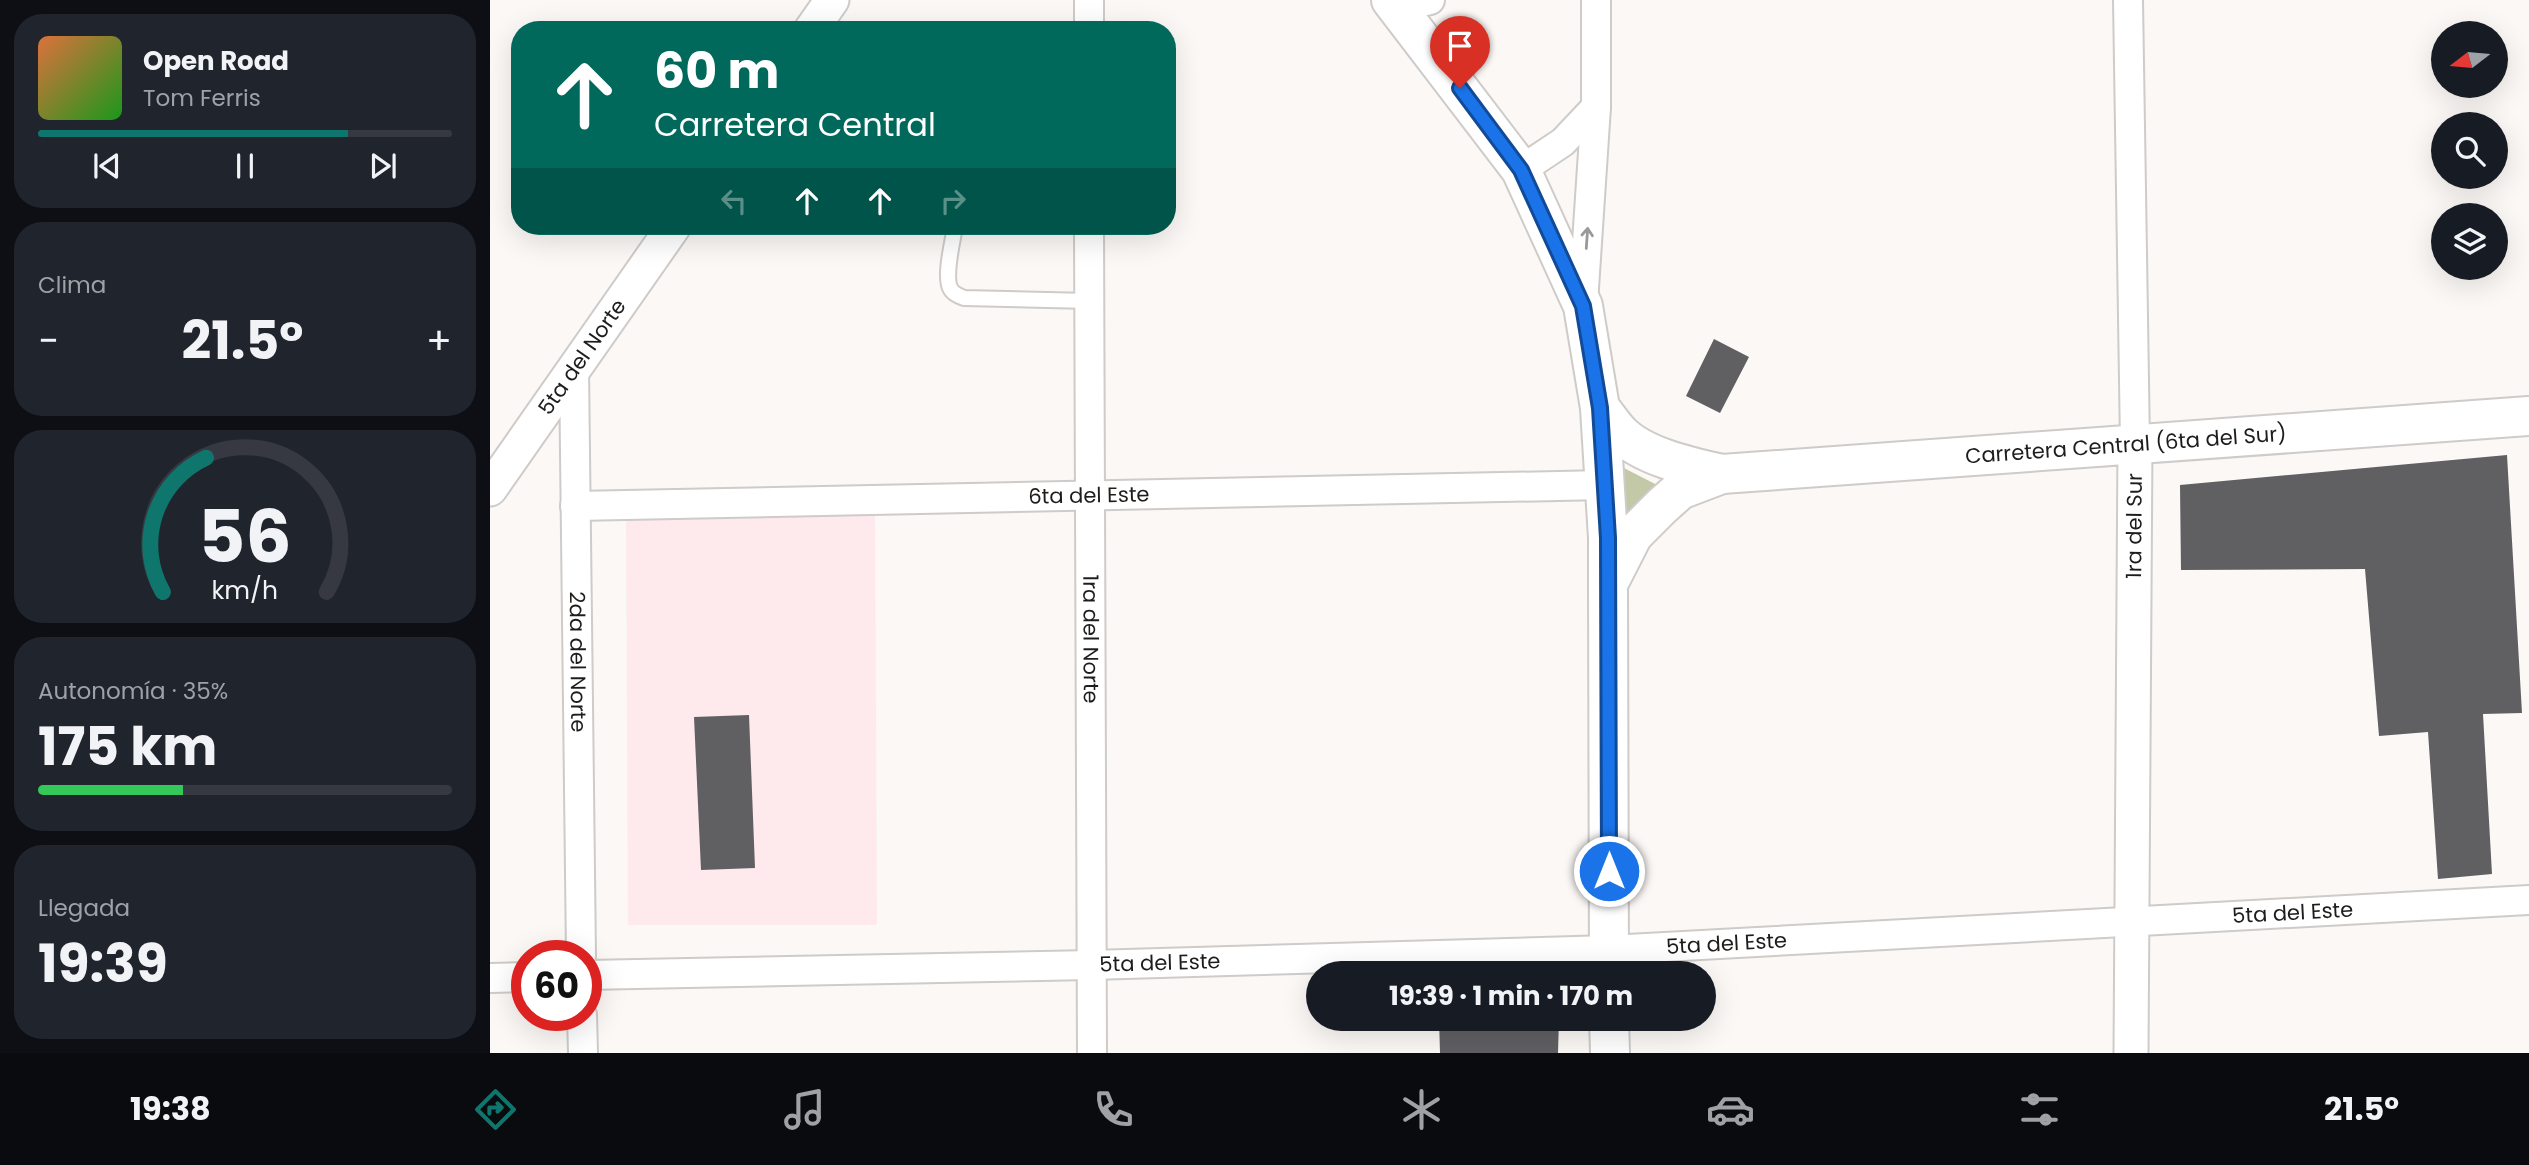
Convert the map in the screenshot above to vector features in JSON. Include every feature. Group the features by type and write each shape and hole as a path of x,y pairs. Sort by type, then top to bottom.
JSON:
{"main road":[{"path":"1406,2 1521,170 1583,306 1600,408 1605,485 1608,584 1609,961"},
{"path":"1600,408 1622,435 1645,449 1666,460 1722,474"},
{"name":"Carretera Central (6ta del Sur)","path":"1722,474 2529,416"},
{"path":"1608,584 1633,535 1662,506 1680,490 1722,474"},
{"path":"1609,1031 1610,1053"}],"street":[{"path":"817,21 832,0"},
{"path":"1089,0 1089,21"},
{"path":"1583,306 1596,107 1596,0"},
{"name":"1ra del Sur","path":"2128,0 2135,444 2131,1053"},
{"path":"1521,170 1563,142 1596,107"},
{"name":"5ta del Norte","path":"490,488 668,235"},
{"name":"1ra del Norte","path":"1090,235 1091,1053"},
{"name":"2da del Norte","path":"574,368 581,940"},
{"name":"6ta del Este","path":"575,506 1605,485"},
{"name":"5ta del Este","path":"1609,961 2132,922 2529,900"},
{"name":"5ta del Este","path":"602,975 1306,963"},
{"path":"490,978 511,977"},
{"path":"582,1031 583,1053"}],"lane":[{"path":"954,235 948,275 954,294 964,298 1090,301"}],"shaded area":[{"path":"875,516 877,925 628,925 626,517"}],"green space":[{"path":"1620,466 1659,486 1619,523"}],"building":[{"path":"1714,339 1749,357 1720,413 1686,396"},
{"path":"2507,455 2522,713 2483,714 2492,874 2438,879 2428,732 2379,736 2365,569 2181,570 2180,485"},
{"path":"749,715 755,868 701,870 694,717"},
{"path":"1439,1031 1559,1031 1558,1053 1440,1053"}],"route":[{"path":"1460,88 1521,170 1583,306 1600,408 1608,538 1609,871"}]}
